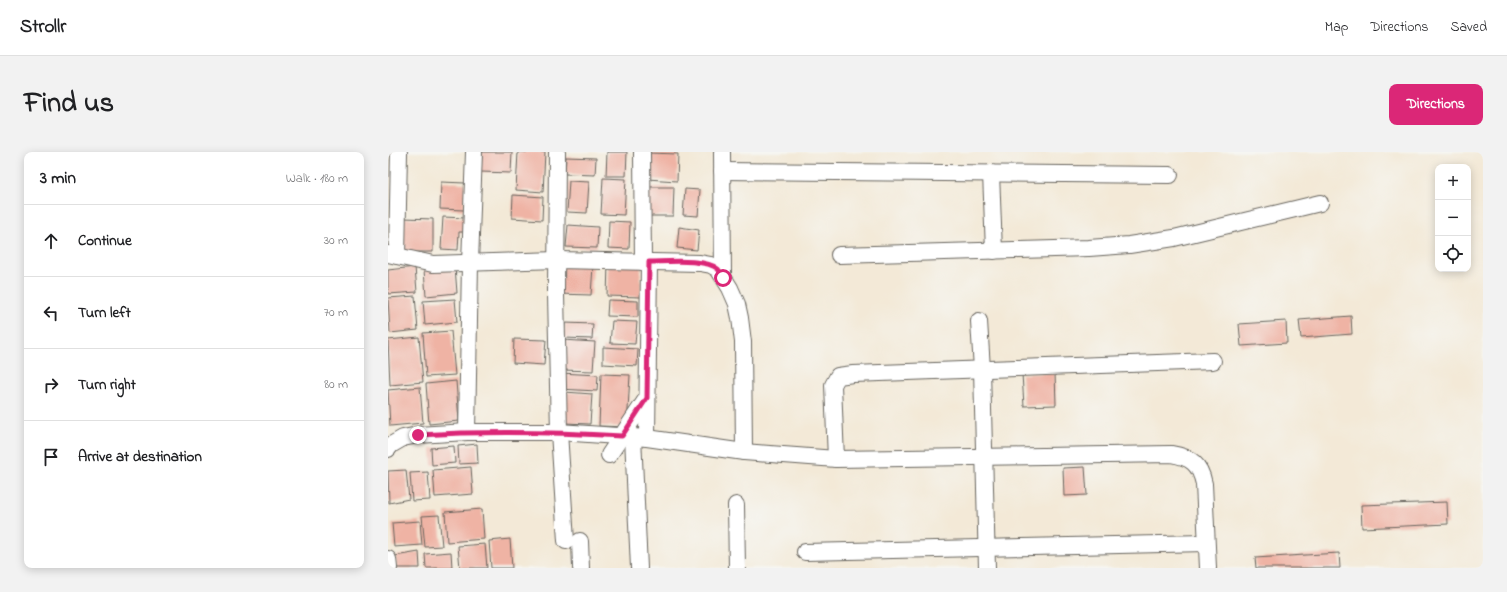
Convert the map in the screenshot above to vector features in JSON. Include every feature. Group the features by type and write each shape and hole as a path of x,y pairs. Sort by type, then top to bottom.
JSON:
{"street":[{"path":"398,152 393,199 393,255 433,264 557,260 700,263 711,265 718,270 730,288 737,304 740,318 743,342 744,452"},
{"path":"467,432 470,263 474,152"},
{"path":"557,152 559,432 573,541 581,568"},
{"path":"639,568 634,437 647,398 646,262 642,152"},
{"path":"722,152 723,278"},
{"path":"722,171 1170,175"},
{"path":"991,173 994,251"},
{"path":"839,255 1089,248 1129,245 1174,238 1320,203"},
{"path":"979,321 985,458 987,568"},
{"path":"836,459 832,385 838,376 853,374 1213,361"},
{"path":"609,455 634,437 647,398"},
{"path":"388,449 403,438 418,435 467,432 559,432 634,437 744,452 836,459 985,458 1171,454 1184,456 1194,462 1202,473 1204,484 1208,568"},
{"path":"736,505 737,568"},
{"path":"805,552 1206,543"},
{"path":"388,559 389,568"}],"building":[{"path":"482,152 512,152 511,173 481,172"},
{"path":"518,152 545,152 543,192 516,190"},
{"path":"607,152 627,152 626,176 606,176"},
{"path":"648,153 678,154 677,181 647,179"},
{"path":"566,157 596,158 595,175 565,174"},
{"path":"603,178 626,179 624,215 601,214"},
{"path":"569,181 589,182 587,213 567,212"},
{"path":"441,182 465,183 464,210 440,209"},
{"path":"648,187 674,187 673,216 647,216"},
{"path":"685,189 700,190 698,216 683,215"},
{"path":"513,195 543,197 542,220 512,218"},
{"path":"443,217 465,218 465,232 459,232 458,250 441,249"},
{"path":"404,218 433,219 433,252 403,252"},
{"path":"609,221 630,222 629,249 608,248"},
{"path":"568,225 598,227 597,248 566,247"},
{"path":"679,227 699,230 697,250 677,248"},
{"path":"559,264 593,266 591,295 558,294"},
{"path":"608,264 641,264 641,297 607,296"},
{"path":"415,267 417,292 388,294 388,270"},
{"path":"455,267 457,293 426,296 424,270"},
{"path":"415,296 418,330 390,333 388,298"},
{"path":"455,299 457,322 425,325 423,301"},
{"path":"608,300 638,301 638,317 607,316"},
{"path":"1351,316 1352,334 1301,338 1299,320"},
{"path":"612,321 637,322 635,344 610,343"},
{"path":"1286,321 1287,343 1241,346 1239,324"},
{"path":"565,323 593,324 592,339 564,338"},
{"path":"451,331 455,375 426,377 423,333"},
{"path":"419,337 423,382 390,385 388,340"},
{"path":"514,339 546,340 544,365 513,363"},
{"path":"563,340 595,342 593,371 562,370"},
{"path":"603,347 638,349 637,366 603,364"},
{"path":"560,373 598,375 597,391 559,389"},
{"path":"1055,373 1056,405 1024,406 1022,374"},
{"path":"601,374 630,375 627,427 599,426"},
{"path":"456,381 459,421 429,424 426,384"},
{"path":"420,387 423,423 390,426 388,390"},
{"path":"565,392 592,394 590,424 564,423"},
{"path":"477,444 478,463 459,464 458,446"},
{"path":"454,446 455,463 432,465 431,448"},
{"path":"471,467 473,494 435,497 433,470"},
{"path":"1085,467 1087,495 1064,496 1063,468"},
{"path":"406,470 409,499 389,503 388,471"},
{"path":"428,472 430,500 412,501 410,473"},
{"path":"1447,502 1448,524 1362,528 1361,505"},
{"path":"482,509 484,539 447,542 445,512"},
{"path":"439,515 442,546 425,547 422,516"},
{"path":"420,521 422,545 394,547 392,523"},
{"path":"510,539 512,568 491,568 489,541"},
{"path":"485,544 487,568 460,568 458,546"},
{"path":"419,552 420,568 397,568 395,556"},
{"path":"451,552 452,568 426,568 425,554"},
{"path":"1339,553 1340,568 1256,568 1255,558"}],"route":[{"path":"418,435 467,432 559,432 622,436 647,398 649,262 700,263 711,265 718,270 723,278"}]}
